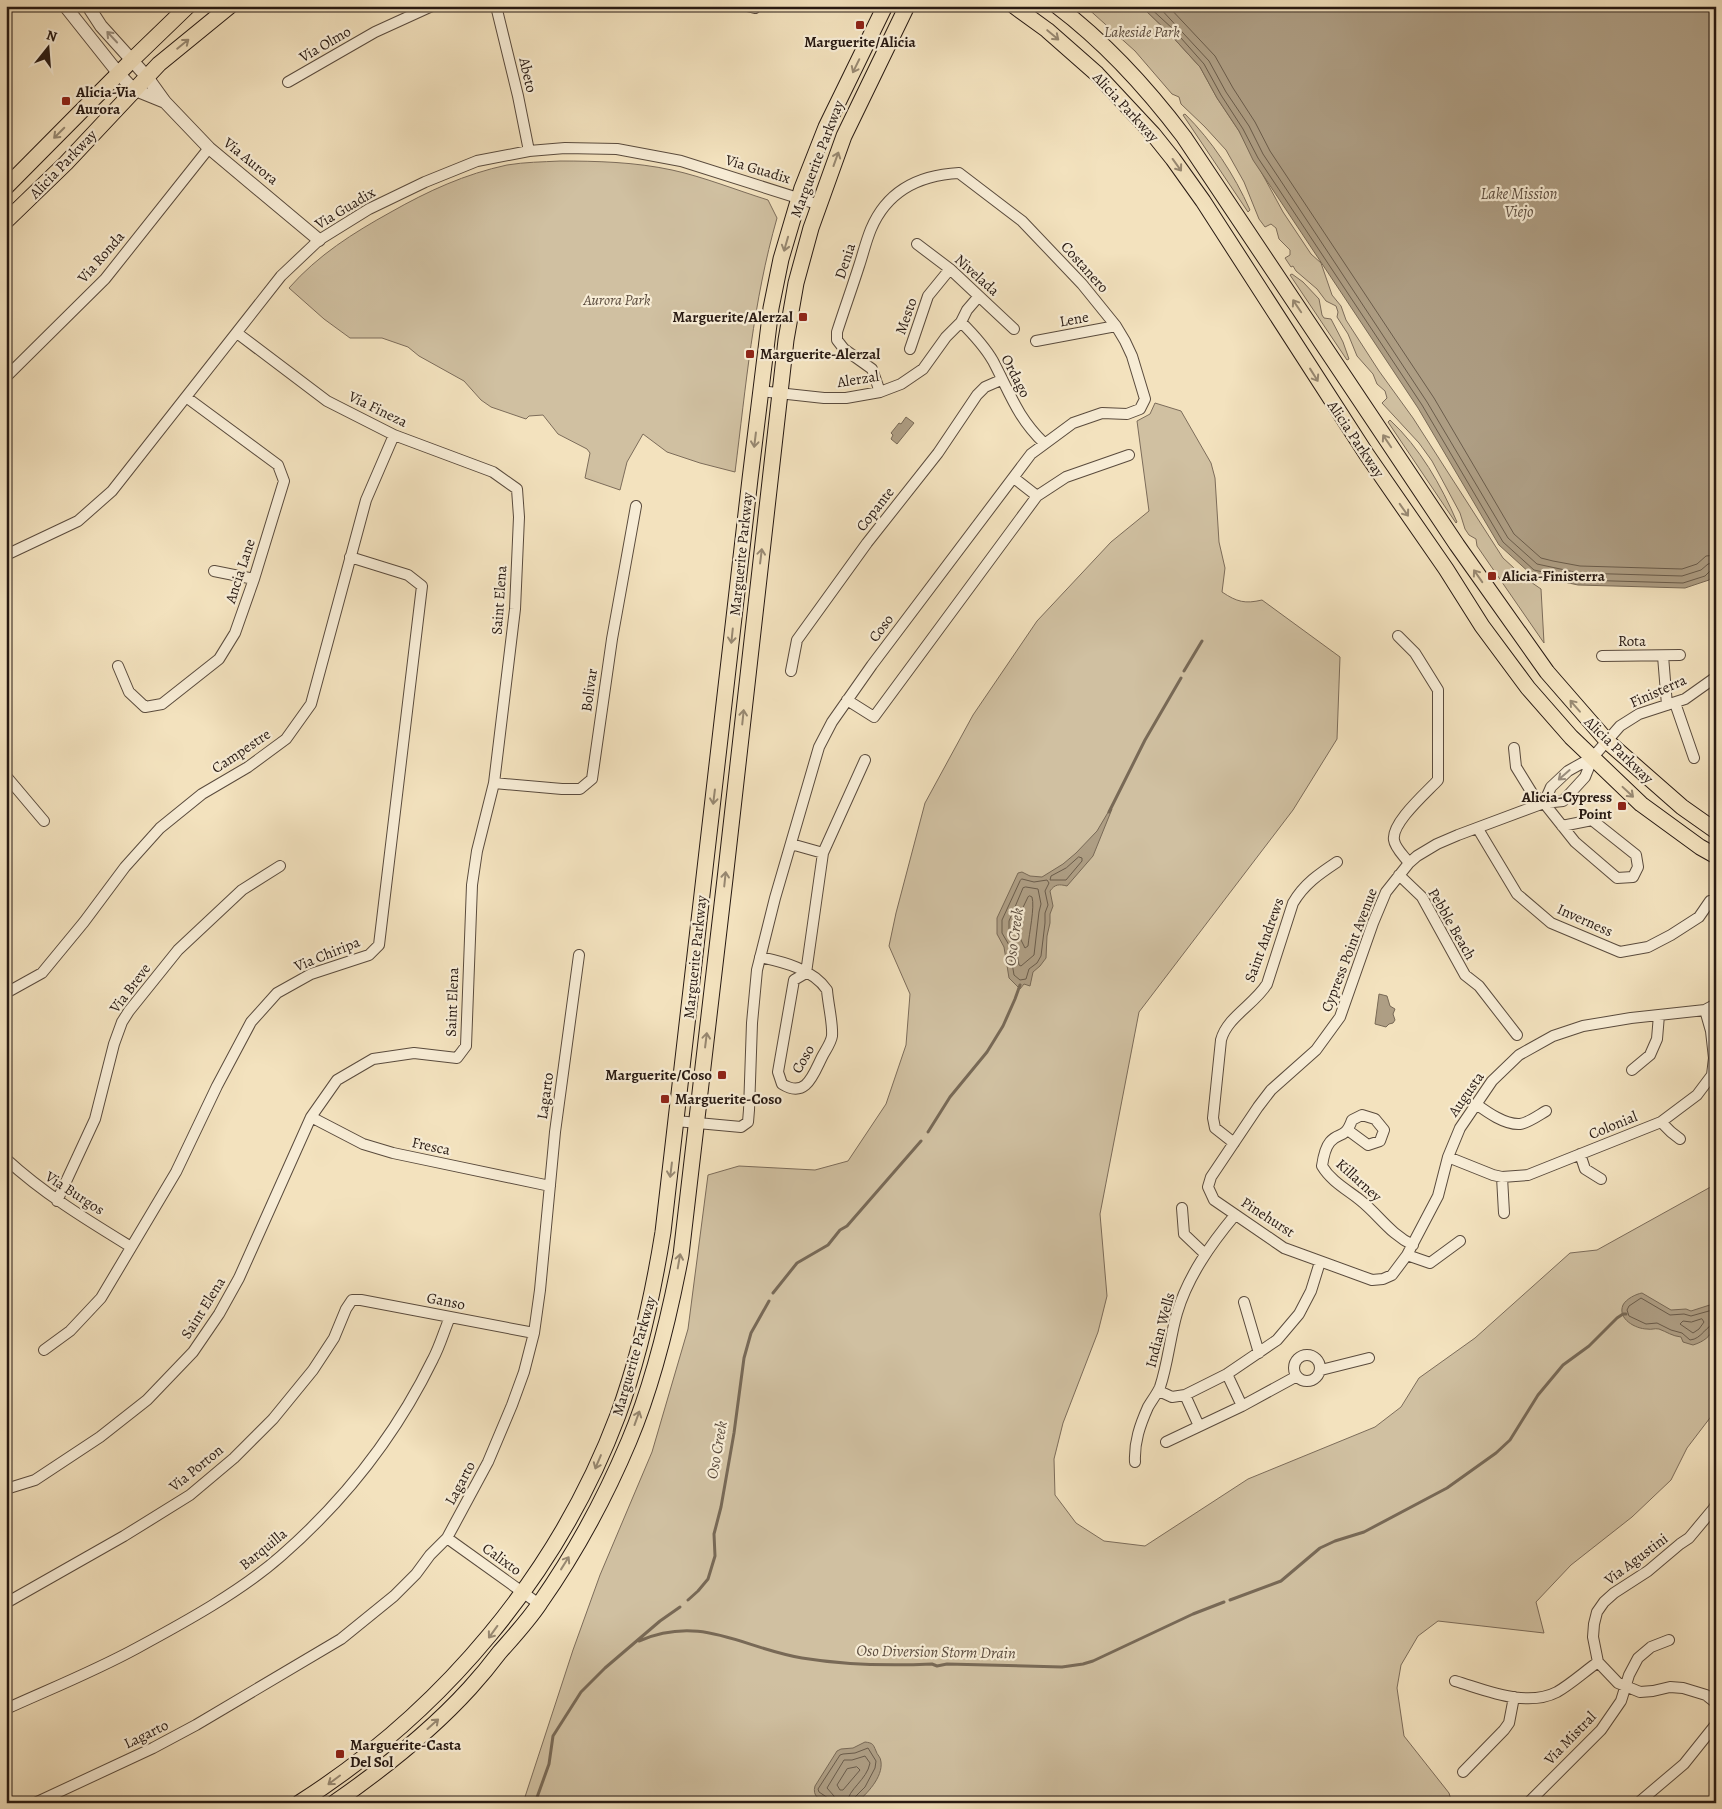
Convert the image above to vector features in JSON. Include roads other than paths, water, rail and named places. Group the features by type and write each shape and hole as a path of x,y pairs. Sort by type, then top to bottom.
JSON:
{"main road":[{"name":"Alicia Parkway","path":"6,187 188,6"},
{"name":"Alicia Parkway","path":"6,221 66,163 158,64 230,6"},
{"name":"Marguerite Parkway","path":"299,1803 316,1798 382,1744 432,1699 488,1639 538,1570 569,1519 596,1468 618,1415 641,1342 664,1232 760,391 772,308 780,267 799,197 826,127 885,6"},
{"name":"Marguerite Parkway","path":"334,1803 393,1760 470,1688 539,1604 580,1541 604,1496 630,1440 651,1379 670,1314 681,1255 786,340 796,283 811,228 844,136 907,6"},
{"name":"Alicia Parkway","path":"1014,6 1047,30 1097,74 1147,127 1173,159 1203,201 1351,432 1446,569 1505,659 1553,717 1641,804 1700,847 1716,856"},
{"name":"Alicia Parkway","path":"1057,6 1081,25 1130,71 1161,106 1184,137 1457,546 1547,672 1608,742 1682,807 1716,831"}],"street":[{"name":"Via Aurora","path":"65,6 133,89 165,102"},
{"name":"Via Aurora","path":"88,6 101,26 147,77 165,102 209,148 319,240"},
{"name":"Via Olmo","path":"288,82 376,32 432,6"},
{"name":"Abeto","path":"496,6 529,151"},
{"name":"Via Ronda","path":"6,377 105,279 209,148"},
{"name":"Via Guadix","path":"6,555 78,521 112,491 281,276 319,240 369,209 425,182 477,162 529,151 565,148 617,149 681,161 820,205"},
{"name":"Costanero","path":"959,173 1022,221 1082,284 1116,326 1132,356 1145,399 1140,409"},
{"name":"Denia","path":"880,392 872,368 844,349 837,340 837,332 870,230 891,198 916,181 938,174 959,173"},
{"name":"Nivelada","path":"917,244 950,269 1014,329"},
{"name":"Mesto","path":"910,349 928,296 950,269"},
{"name":"Alerzal","path":"760,391 846,398 880,392 901,384 923,369 946,337 961,322 967,310 979,296"},
{"name":"Ordago","path":"961,322 992,360 1022,418 1044,443"},
{"name":"Lene","path":"1036,341 1116,326"},
{"name":"Via Fineza","path":"237,334 327,401 394,435 493,472 518,489"},
{"name":"Copante","path":"792,671 797,640 867,543 938,453 976,395 985,387 1001,380"},
{"name":"Ancia Lane","path":"118,666 129,692 145,707 162,704 219,659 235,633 254,579 284,481 278,465 186,397"},
{"name":"Coso","path":"676,1122 741,1127 748,1122 752,1023 757,970 819,747 832,722 1031,454 1073,423 1102,413 1127,414 1140,409"},
{"name":"Campestre","path":"6,993 42,973 84,922 125,867 160,828 202,794 248,767 286,739 311,704 366,500 394,435"},
{"path":"847,700 874,717 1037,496 1066,477 1129,455"},
{"path":"1014,478 1037,496"},
{"name":"Saint Elena","path":"6,1489 35,1480 100,1437 147,1400 193,1352 219,1314 239,1278 311,1116 337,1080 373,1058 414,1052 457,1058 466,1046 472,885 477,851 494,784 515,609 519,517 518,489"},
{"name":"Bolivar","path":"494,784 571,789 580,788 592,779 612,639 636,506"},
{"name":"Via Chiripa","path":"44,1350 70,1331 101,1298 176,1172 217,1086 251,1022 277,993 311,974 369,954 379,946 422,586 408,575 350,557"},
{"path":"214,571 254,579"},
{"path":"1398,636 1415,653 1438,690 1438,780 1404,816 1394,834 1395,845 1408,863"},
{"name":"Rota","path":"1602,656 1680,656"},
{"name":"Rota","path":"1663,656 1671,704 1694,758"},
{"name":"Finisterra","path":"1593,757 1620,726 1639,714 1685,699 1716,677"},
{"path":"1514,748 1516,767 1532,793 1544,803 1562,826 1575,842 1617,878 1633,877 1638,867 1636,855 1592,820 1562,826"},
{"path":"1544,803 1551,787 1568,771 1593,757"},
{"name":"Cypress Point Avenue","path":"1208,1187 1211,1177 1271,1090 1316,1050 1340,1017 1386,892 1408,863 1437,844 1544,803 1563,801 1585,777 1593,757"},
{"name":"Coso","path":"806,973 823,854 865,760"},
{"path":"6,776 44,820"},
{"name":"Inverness","path":"1478,829 1517,894 1551,923 1620,952 1648,947 1671,935 1698,917 1710,901"},
{"path":"791,844 823,854"},
{"name":"Saint Andrews","path":"1234,1143 1215,1128 1213,1118 1223,1032 1232,1020 1259,996 1267,984 1293,903 1298,893 1310,880 1337,862"},
{"name":"Via Breve","path":"57,1201 95,1119 114,1044 122,1022 129,1010 178,950 242,890 280,866"},
{"name":"Pebble Beach","path":"1399,875 1422,897 1464,976 1480,986 1517,1035"},
{"name":"Lagarto","path":"35,1803 196,1726 341,1639 394,1596 447,1538 488,1462 524,1372 534,1333 555,1132 578,955"},
{"name":"Coso","path":"760,957 787,963 806,973 823,984 827,990 832,1038 811,1079 805,1086 798,1089 789,1088 782,1084 778,1072 794,980 806,973"},
{"name":"Augusta","path":"1320,1262 1372,1280 1383,1279 1392,1275 1413,1245 1438,1196 1448,1157 1460,1128 1492,1080 1515,1058 1553,1036 1583,1026 1705,1010 1716,1004"},
{"name":"Colonial","path":"1448,1157 1493,1175 1502,1177 1528,1175 1661,1122 1696,1095 1712,1075 1715,1058 1711,1031 1705,1010"},
{"path":"1632,1070 1650,1055 1657,1039 1659,1015"},
{"path":"1476,1104 1490,1115 1520,1124 1546,1112"},
{"name":"Fresca","path":"311,1116 363,1144 393,1153 550,1186"},
{"path":"1661,1122 1680,1139"},
{"name":"Killarney","path":"1349,1131 1330,1142 1322,1166 1326,1173 1361,1200 1400,1238 1413,1245"},
{"path":"1580,1154 1585,1169 1601,1179"},
{"name":"Via Burgos","path":"6,1159 27,1179 57,1201 131,1247"},
{"path":"1502,1177 1504,1213"},
{"name":"Pinehurst","path":"1208,1187 1214,1200 1284,1248 1320,1262"},
{"path":"1182,1208 1184,1234 1205,1254"},
{"name":"Indian Wells","path":"1135,1462 1137,1436 1149,1406 1159,1390 1177,1312 1187,1286 1205,1254 1235,1215"},
{"path":"1407,1255 1430,1263 1460,1241"},
{"path":"1159,1390 1172,1397 1185,1395 1227,1374 1277,1340 1300,1314 1311,1291 1320,1262"},
{"name":"Ganso","path":"352,1300 362,1300 534,1333"},
{"name":"Via Porton","path":"6,1603 124,1536 190,1495 234,1458 273,1419 313,1370 334,1338 346,1309 352,1300"},
{"path":"1244,1302 1259,1353"},
{"name":"Barquilla","path":"6,1709 136,1649 236,1589 280,1557 327,1514 367,1467 402,1415 434,1358 450,1317"},
{"path":"1305,1355 1315,1357 1318,1360 1320,1370 1318,1376 1310,1381 1305,1381 1297,1376 1294,1371 1295,1362 1298,1358 1305,1355"},
{"path":"1320,1370 1369,1358"},
{"path":"1227,1374 1242,1406"},
{"path":"1166,1442 1242,1406 1297,1376"},
{"path":"1185,1395 1199,1426"},
{"name":"Via Agustini","path":"1598,1662 1594,1624 1604,1602 1614,1593 1648,1571 1689,1538 1716,1504"},
{"name":"Calixto","path":"447,1538 539,1604"},
{"name":"Via Mistral","path":"1528,1803 1601,1730 1621,1701 1629,1675 1638,1658 1651,1647 1669,1640"},
{"path":"1455,1681 1490,1690 1502,1696 1537,1698 1547,1696 1567,1686 1598,1662 1607,1674 1626,1688 1640,1692 1670,1687 1683,1688 1706,1695 1716,1703"},
{"path":"1463,1772 1509,1723 1514,1697"},
{"path":"1638,1803 1684,1764 1716,1724"}],"water":[{"name":"Lake Mission Viejo","path":"1141,6 1716,6 1716,571 1709,580 1685,588 1578,585 1532,575 1499,545 1418,408 1253,160 1239,131 1217,98 1200,67"},
{"path":"906,417 914,423 897,444 891,439 893,435 891,433"},
{"path":"1110,809 1112,809 1093,856 1067,886 1057,885 1050,891 1053,906 1047,936 1046,958 1033,972 1030,986 1024,984 1020,989 1009,978 1004,947 997,934 997,918 1018,873 1022,872 1030,876 1042,877 1063,864 1097,831"},
{"path":"1379,994 1387,996 1390,1006 1395,1009 1393,1014 1395,1020 1386,1027 1375,1024"},
{"path":"1642,1293 1671,1310 1686,1309 1691,1311 1716,1303 1716,1317 1713,1329 1701,1342 1693,1345 1683,1342 1681,1337 1659,1329 1643,1329 1633,1325 1623,1315 1623,1305 1631,1297"},
{"path":"865,1742 873,1745 880,1759 881,1768 877,1779 865,1795 856,1803 829,1802 817,1797 815,1786 837,1751 853,1748"}],"waterway":[{"name":"Oso Creek","path":"1184,671 1202,641"},
{"name":"Oso Creek","path":"1109,812 1145,740 1181,678"},
{"name":"Oso Creek","path":"928,1132 950,1097 987,1052 1003,1026 1020,985"},
{"name":"Oso Creek","path":"773,1293 797,1263 828,1245 840,1230 847,1226 921,1141"},
{"name":"Oso Creek","path":"688,1600 708,1579 715,1556 714,1534 721,1507 734,1433 744,1358 751,1333 769,1301"},
{"name":"Oso Diversion Storm Drain","path":"1230,1600 1281,1581 1320,1548 1364,1532 1447,1488 1496,1453 1510,1440 1538,1395 1563,1365 1589,1346 1617,1318 1626,1314"},
{"name":"Oso Diversion Storm Drain","path":"639,1641 662,1634 683,1631 702,1632 802,1658 850,1664 1062,1667 1093,1661 1193,1614 1224,1602"},
{"name":"Oso Creek","path":"535,1803 549,1764 553,1736 581,1692 605,1668 660,1621 680,1607"}],"place":[{"name":"Marguerite/Alicia","path":"860,25"},
{"name":"Alicia-Via Aurora","path":"66,101"},
{"name":"Marguerite/Alerzal","path":"803,317"},
{"name":"Marguerite-Alerzal","path":"750,354"},
{"name":"Alicia-Finisterra","path":"1492,576"},
{"name":"Alicia-Cypress Point","path":"1622,806"},
{"name":"Marguerite/Coso","path":"722,1075"},
{"name":"Marguerite-Coso","path":"665,1099"},
{"name":"Marguerite-Casta Del Sol","path":"340,1754"}],"park label":[{"name":"Lakeside Park","path":"1142,32"},
{"name":"Aurora Park","path":"617,300"}]}
